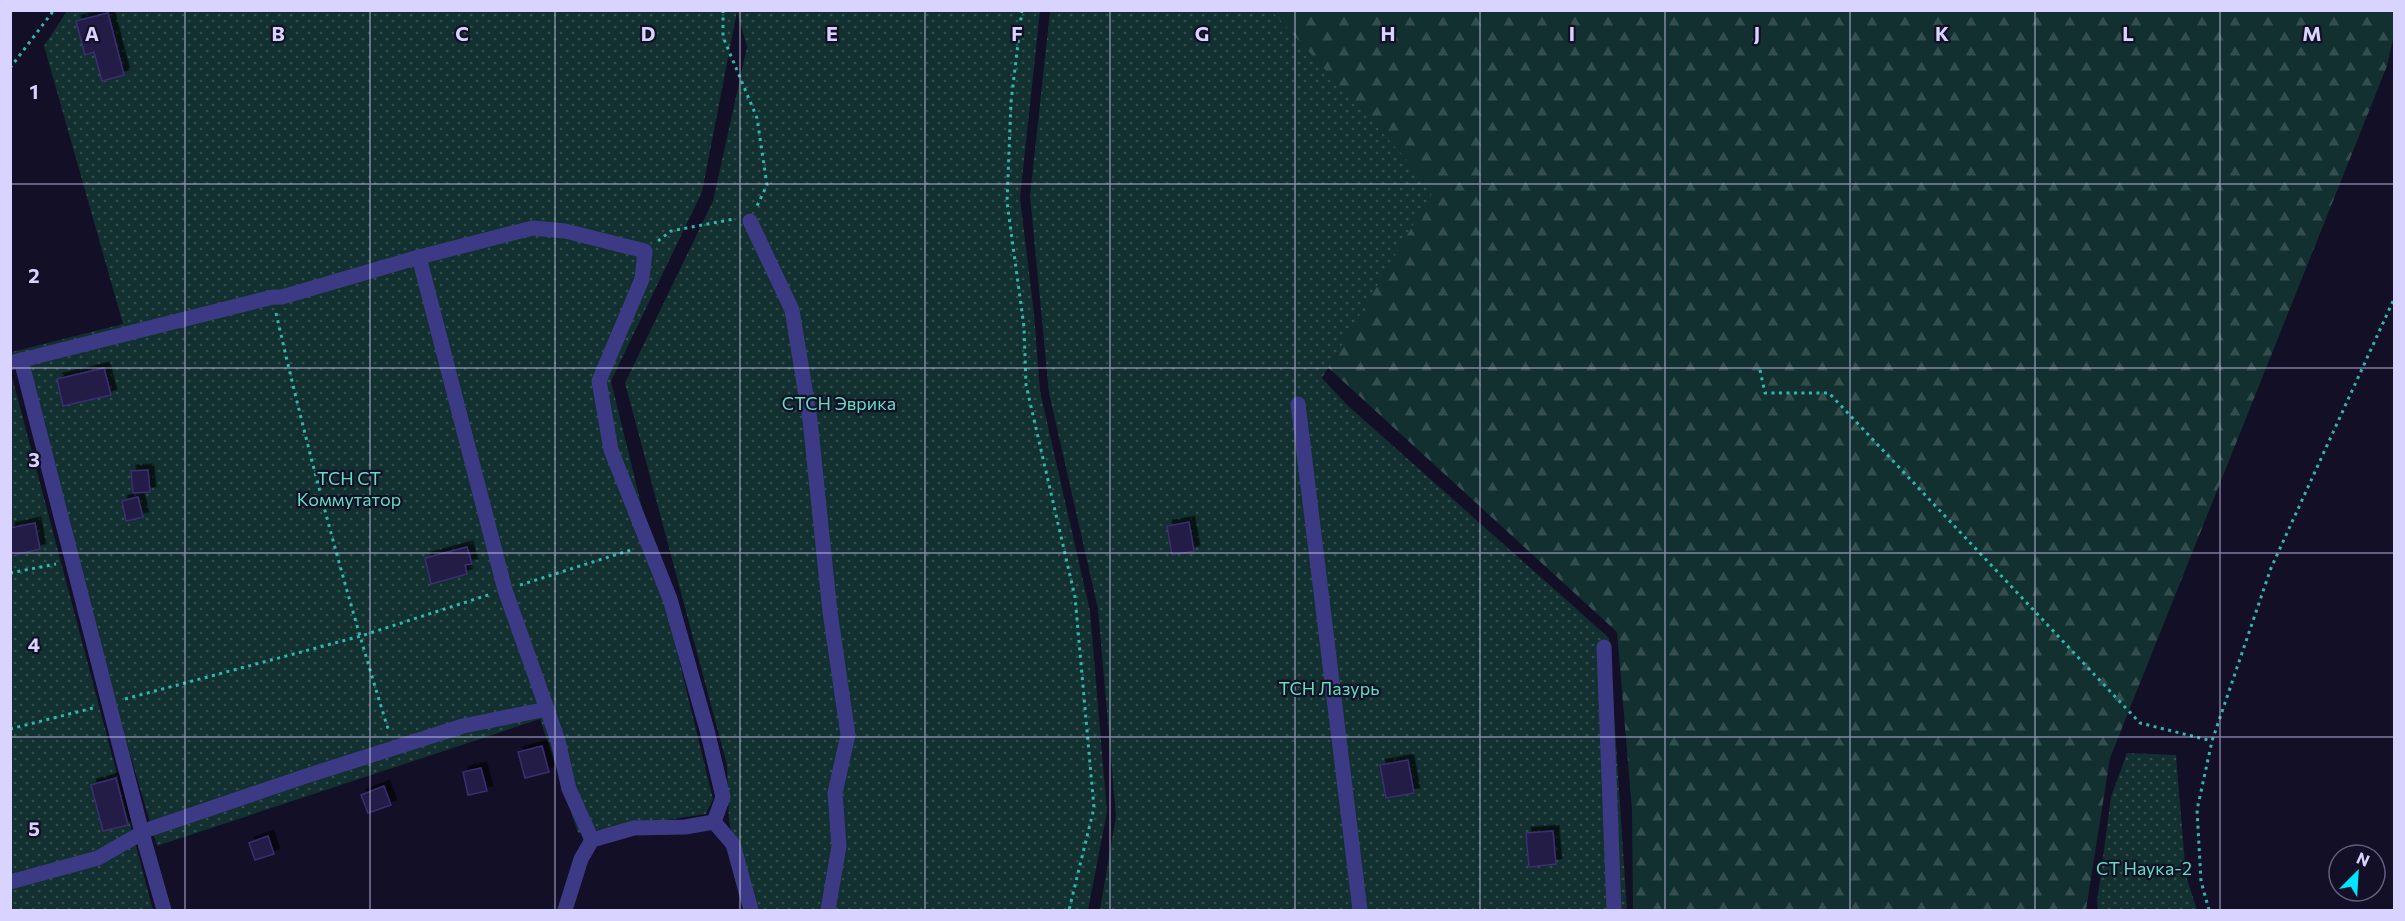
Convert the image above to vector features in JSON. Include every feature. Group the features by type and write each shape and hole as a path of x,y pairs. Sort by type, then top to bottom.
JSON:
{"street":[{"path":"750,221 792,310 810,420 830,612 848,735 835,792 838,846 828,910"},
{"path":"164,910 72,560 16,362 273,297 282,297 419,257 533,228 565,231 645,251 642,279 599,381 611,450 670,599 707,730 723,797 714,822"},
{"path":"419,257 505,590 558,741 568,789 592,840"},
{"path":"1298,404 1360,910"},
{"path":"1604,647 1614,910"},
{"path":"10,882 98,858 142,833 303,777 463,726 546,709"},
{"path":"566,910 581,859 592,840 634,828 685,827 714,822"},
{"path":"714,822 734,844 751,910"}],"path":[{"path":"10,68 54,10"},
{"path":"645,251 671,231 730,218 750,221 766,185 757,118 723,36 723,10"},
{"path":"1022,10 1011,102 1007,202 1024,327 1026,385 1075,597 1094,808 1069,910"},
{"path":"273,297 305,436 362,636 368,665 394,748"},
{"path":"2209,910 2200,881 2197,810 2212,741 2271,568 2394,299"},
{"path":"1760,370 1765,393 1828,393 2140,723 2212,741"},
{"path":"10,729 362,636 648,544"},
{"path":"10,573 72,560"}],"green space":[{"path":"1188,10 2394,11 2394,34 2387,66 2110,758 2086,910 1633,910 1632,810 1617,632 1322,362"},
{"path":"67,11 1040,11 1020,198 1034,313 1040,391 1090,611 1107,812 1088,910 747,910 729,820 727,765 625,383 713,201 747,47 737,12 702,192 611,381 713,799 706,814 578,833 540,719 157,846 12,352 123,324 44,46"},
{"name":"ТСН Лазурь","path":"1050,11 1272,11 1434,190 1322,378 1346,404 1609,638 1627,910 1100,910 1116,816 1098,609 1049,393 1030,196"},
{"path":"11,373 153,910 11,910"},
{"name":"СТ Наука-2","path":"2127,753 2176,755 2186,876 2197,910 2098,910 2097,902 2111,797"}],"building":[{"path":"108,13 124,75 102,81 94,52 85,55 76,21"},
{"path":"104,368 111,395 63,406 57,379"},
{"path":"148,470 150,492 133,493 131,471"},
{"path":"138,497 143,517 126,521 122,501"},
{"path":"1189,522 1194,551 1172,555 1167,526"},
{"path":"35,523 40,549 10,556 10,528"},
{"path":"467,547 472,564 465,565 467,574 431,584 425,558"},
{"path":"542,746 549,772 525,778 518,752"},
{"path":"1408,760 1414,793 1386,798 1380,765"},
{"path":"481,768 487,791 468,795 463,772"},
{"path":"116,778 128,825 103,831 91,785"},
{"path":"384,786 391,805 368,813 361,795"},
{"path":"1553,831 1556,864 1529,867 1526,833"},
{"path":"268,836 274,854 255,860 249,843"}],"park label":[{"name":"СТСН Эврика","path":"839,403"},
{"name":"ТСН СТ Коммутатор","path":"349,488"}]}
